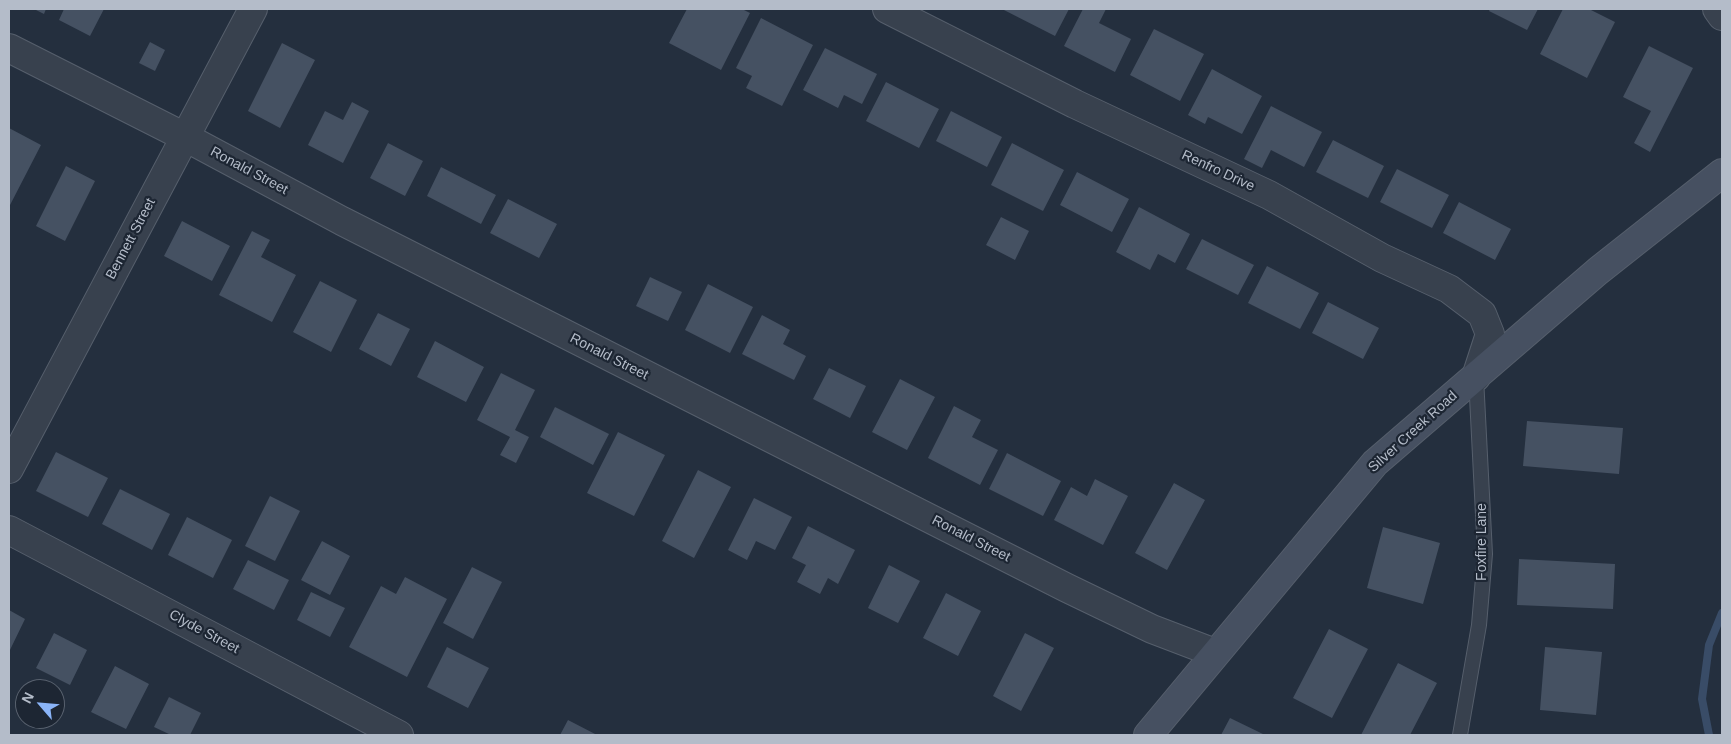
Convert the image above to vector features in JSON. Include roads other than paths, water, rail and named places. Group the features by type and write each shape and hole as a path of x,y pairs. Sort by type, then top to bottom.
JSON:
{"street":[{"name":"Bennett Street","path":"9,469 253,9"},
{"name":"Renfro Drive","path":"887,9 1075,104 1269,195 1382,258 1449,289 1482,314 1490,334 1476,377"},
{"path":"1717,9 1722,16"},
{"name":"Ronald Street","path":"9,48 185,137 342,221 1067,588 1152,629 1216,653"},
{"name":"Silver Creek Road","path":"1148,735 1375,463 1598,271 1722,173"},
{"name":"Clyde Street","path":"9,530 399,735"}],"lane":[{"name":"Foxfire Lane","path":"1460,735 1479,625 1485,554 1476,377"}],"waterway":[{"path":"1709,735 1702,699 1709,645 1722,613"}]}
